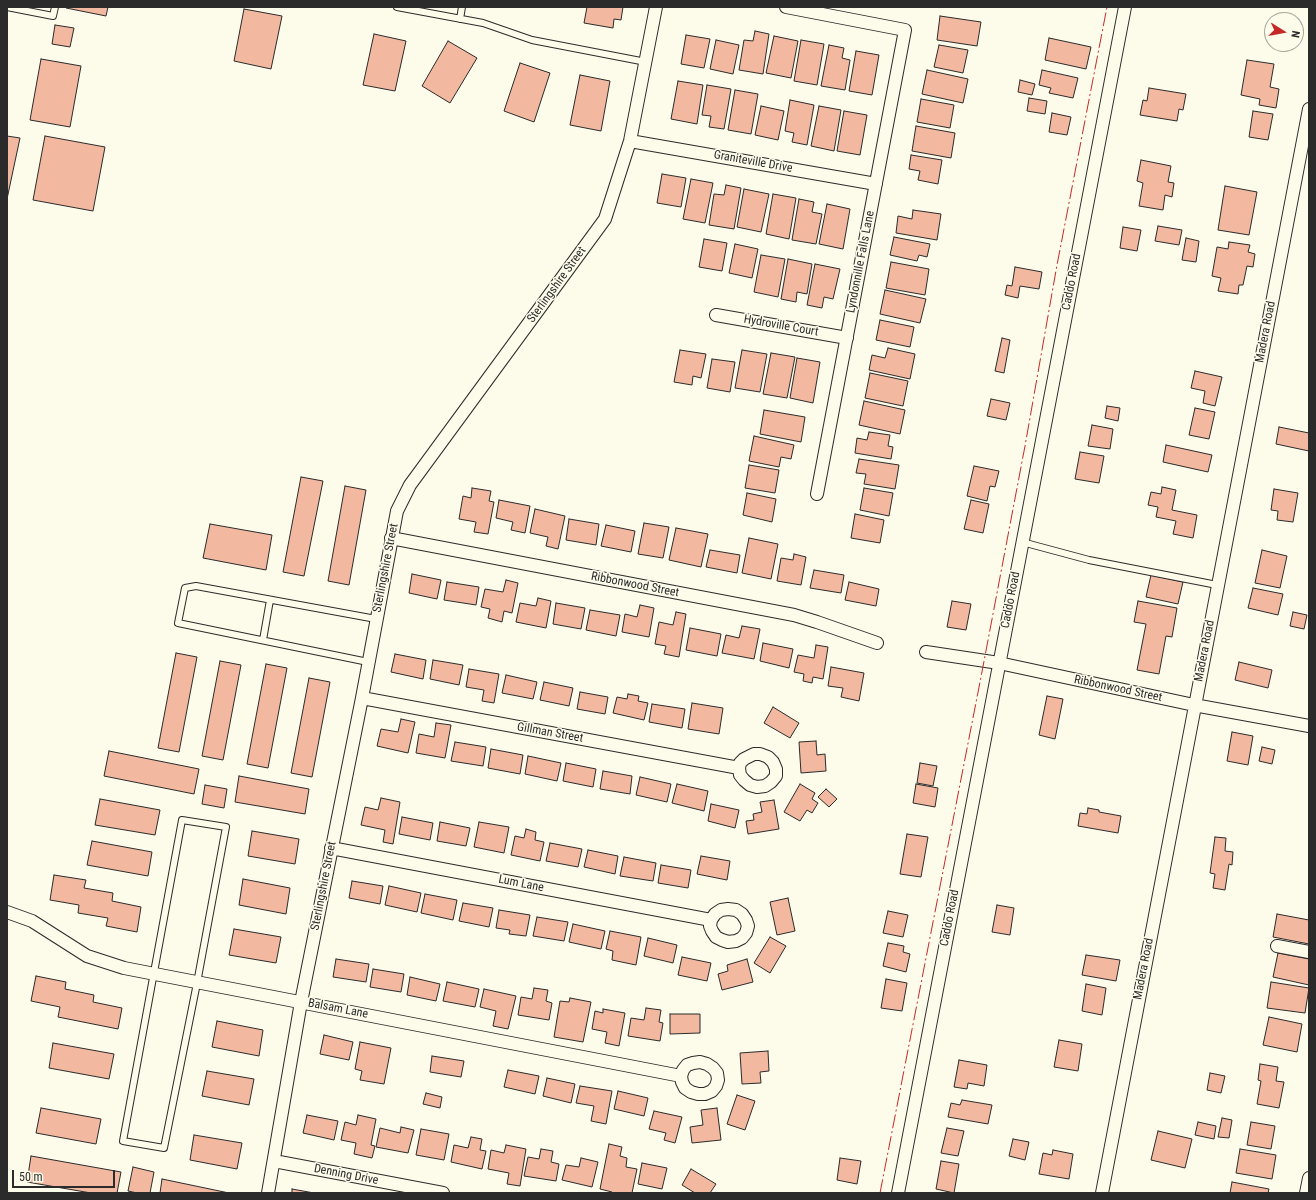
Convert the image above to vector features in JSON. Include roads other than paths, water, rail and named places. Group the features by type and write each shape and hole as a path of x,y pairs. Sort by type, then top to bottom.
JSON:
{"street":[{"name":"Sterlingshire Street","path":"268,1193 301,1002 362,698 397,511 410,486 605,219 630,141 656,7"},
{"name":"Lyndonnille Falls Lane","path":"786,7 905,30 817,494"},
{"name":"Caddo Road","path":"898,1193 1125,7"},
{"name":"Madera Road","path":"1102,1193 1309,109"},
{"name":"Graniteville Drive","path":"630,141 876,184"},
{"name":"Hydroville Court","path":"716,315 847,338"},
{"name":"Ribbonwood Street","path":"391,538 794,615 877,643"},
{"name":"Ribbonwood Street","path":"926,652 999,663 1194,705 1309,726"},
{"name":"Gillman Street","path":"362,698 739,768"},
{"name":"Lum Lane","path":"331,848 711,920"},
{"name":"Balsam Lane","path":"7,912 32,921 87,956 124,968 681,1076"},
{"path":"1277,946 1309,952"},
{"name":"Denning Drive","path":"274,1161 443,1193"},
{"path":"1306,1193 1309,1178"}],"lane":[{"path":"7,8 18,8 53,16 55,7"},
{"path":"397,7 483,24 532,40 646,62"},
{"path":"460,19 462,7"},
{"path":"1022,542 1089,560 1217,585"},
{"path":"368,662 178,623 184,588 196,586 376,619"},
{"path":"263,640 270,600"},
{"path":"182,820 226,827 197,983 164,1148 123,1141 182,820"}]}
